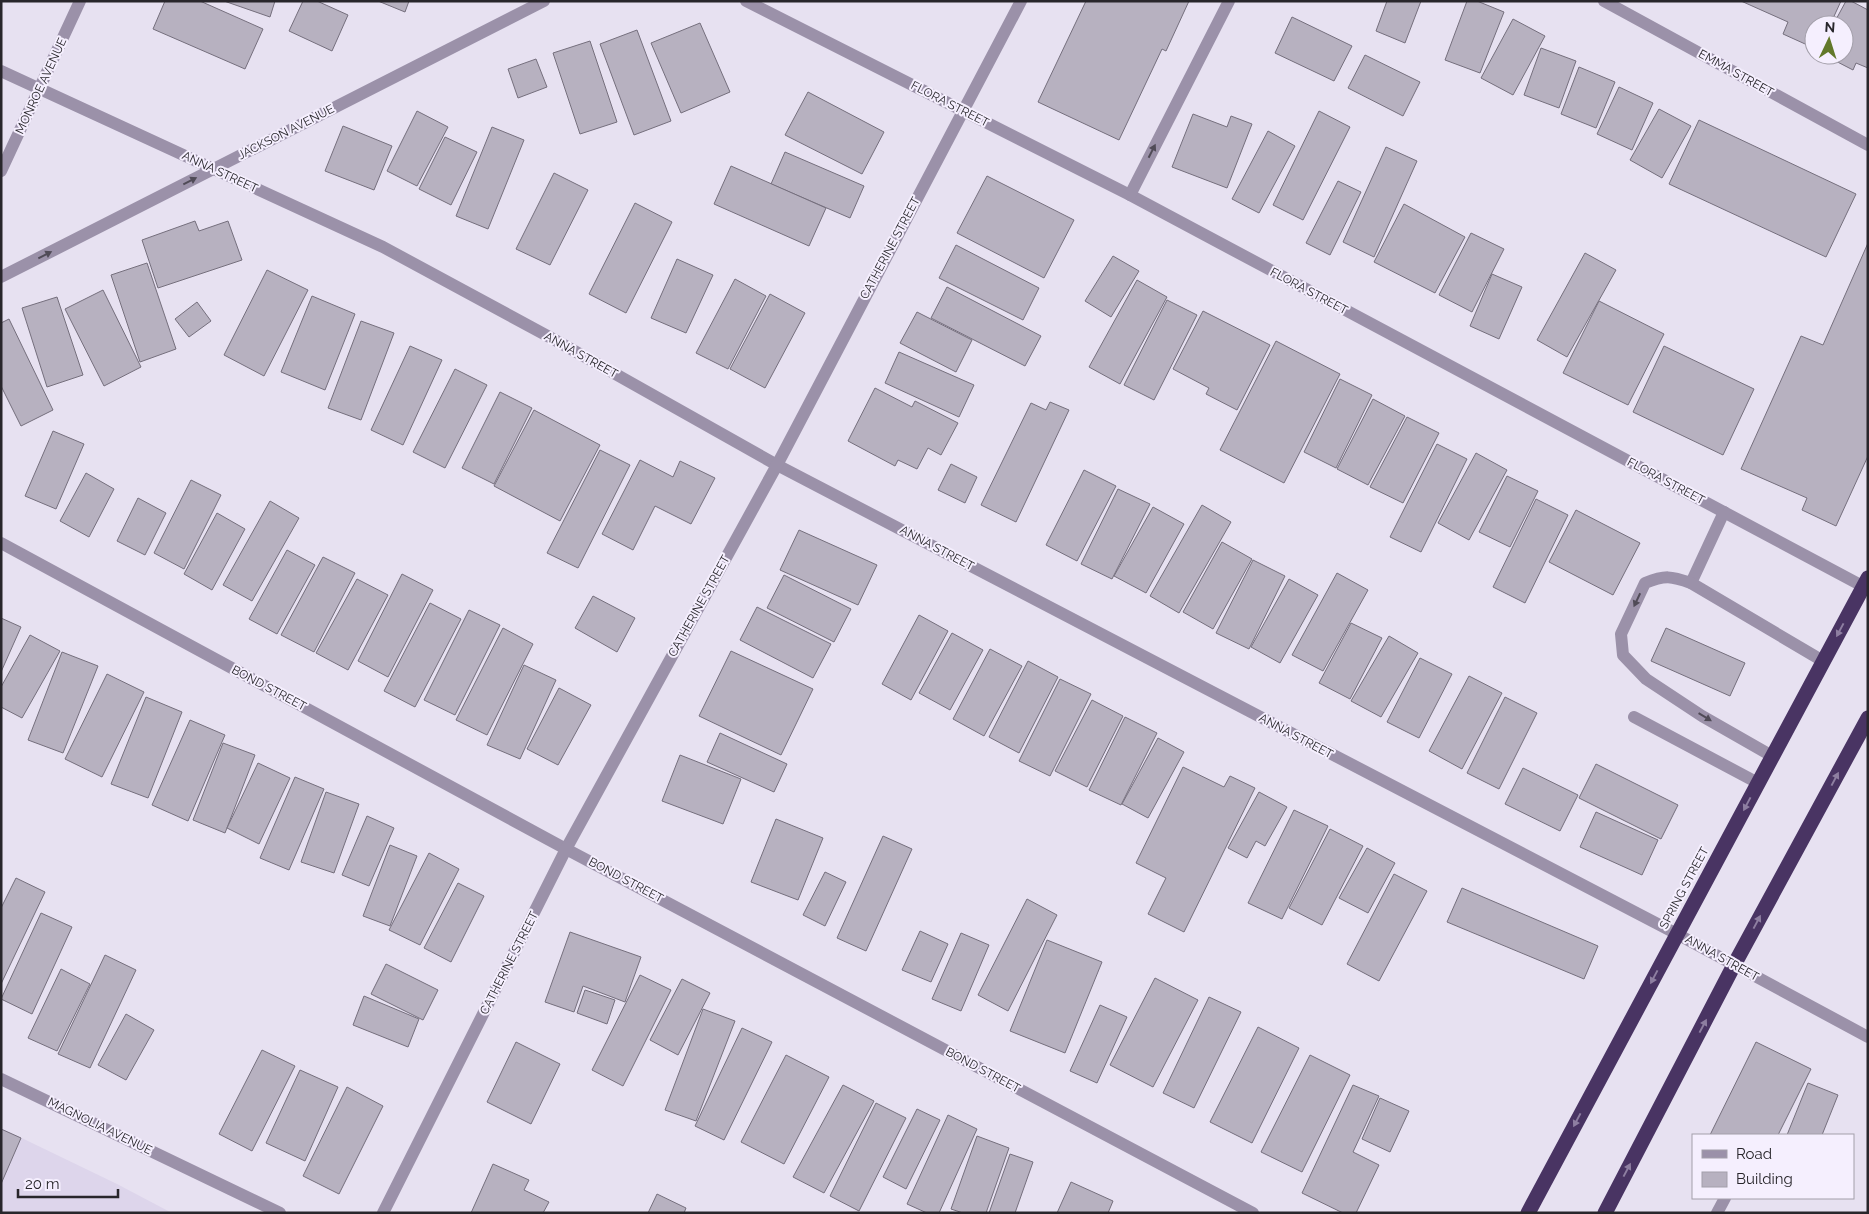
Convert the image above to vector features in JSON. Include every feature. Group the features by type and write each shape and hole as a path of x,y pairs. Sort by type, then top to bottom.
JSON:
{"highway":[{"name":"SPRING STREET","path":"1528,1213 1772,756 1866,585"},
{"path":"1605,1213 1734,965 1868,718"}],"street":[{"name":"MONROE AVENUE","path":"1,171 80,1"},
{"name":"JACKSON AVENUE","path":"1,277 544,1"},
{"name":"FLORA STREET","path":"746,1 1130,195 1724,512 1866,585"},
{"name":"CATHERINE STREET","path":"383,1213 566,849 777,465 1021,1"},
{"path":"1130,195 1229,1"},
{"name":"EMMA STREET","path":"1604,1 1868,145"},
{"name":"ANNA STREET","path":"1,71 383,246 777,465 1677,934 1868,1037"},
{"path":"1690,583 1724,512"},
{"name":"BOND STREET","path":"1,543 566,849 1253,1213"},
{"path":"1772,756 1702,716 1646,679 1623,655 1621,634 1645,583 1659,577 1672,576 1690,583 1824,661"},
{"path":"1634,717 1758,783"},
{"name":"MAGNOLIA AVENUE","path":"1,1079 280,1213"},
{"path":"1717,1213 1724,1199"}],"shaded area":[{"path":"1,1128 117,1184 172,1213 1,1213"}],"building":[{"path":"165,1 200,1 263,29 245,69 153,29"},
{"path":"224,1 275,1 270,17"},
{"path":"303,1 317,1 348,15 332,51 289,31"},
{"path":"378,1 409,1 405,12"},
{"path":"1086,1 1189,1 1166,51 1162,49 1119,140 1038,102"},
{"path":"1387,1 1421,1 1405,43 1376,31"},
{"path":"1467,1 1477,1 1504,12 1480,73 1445,60"},
{"path":"1741,1 1841,1 1835,15 1804,15 1804,43 1783,34 1788,22"},
{"path":"1846,1 1851,1 1868,10 1868,68 1856,63 1853,70 1843,65 1854,65 1854,15 1838,15"},
{"path":"1292,17 1352,46 1334,81 1275,53"},
{"path":"1513,19 1545,36 1513,95 1481,78"},
{"path":"700,23 730,92 681,113 651,43"},
{"path":"637,30 671,121 634,135 600,44"},
{"path":"590,41 617,122 580,134 553,53"},
{"path":"1541,48 1576,61 1559,108 1524,95"},
{"path":"1365,55 1420,82 1403,116 1348,88"},
{"path":"536,59 547,87 518,98 508,69"},
{"path":"1579,67 1615,82 1596,128 1561,114"},
{"path":"1619,87 1653,103 1632,150 1597,134"},
{"path":"808,92 884,132 862,174 785,135"},
{"path":"1659,109 1691,126 1662,178 1630,160"},
{"path":"417,111 448,127 417,186 387,171"},
{"path":"1319,111 1350,127 1303,220 1273,205"},
{"path":"1193,114 1227,127 1231,116 1252,124 1227,188 1172,167"},
{"path":"1699,120 1856,194 1826,257 1669,184"},
{"path":"343,126 392,146 374,190 325,171"},
{"path":"492,127 524,140 488,229 456,216"},
{"path":"1268,131 1295,146 1259,213 1232,199"},
{"path":"445,137 477,152 451,205 419,189"},
{"path":"1386,147 1417,161 1374,257 1343,242"},
{"path":"785,152 864,186 850,218 771,184"},
{"path":"731,166 826,208 809,246 714,204"},
{"path":"554,173 588,190 550,265 516,249"},
{"path":"987,176 1074,220 1044,278 957,233"},
{"path":"1338,181 1361,192 1330,255 1306,243"},
{"path":"635,203 672,222 626,313 589,294"},
{"path":"1404,204 1465,237 1435,293 1374,262"},
{"path":"195,221 199,231 228,221 242,260 158,288 142,240"},
{"path":"1471,233 1504,249 1472,312 1439,295"},
{"path":"1868,243 1868,456 1836,526 1802,510 1807,498 1741,469 1801,336 1823,345"},
{"path":"956,245 1039,288 1023,320 939,278"},
{"path":"1585,253 1616,270 1567,357 1537,340"},
{"path":"1113,256 1139,271 1111,317 1085,301"},
{"path":"677,259 713,275 686,333 651,318"},
{"path":"147,263 176,349 140,362 111,275"},
{"path":"267,270 308,290 264,376 224,355"},
{"path":"1492,274 1522,287 1499,339 1470,326"},
{"path":"735,279 766,296 728,369 696,353"},
{"path":"1137,280 1167,297 1120,384 1089,367"},
{"path":"947,287 1041,336 1025,366 931,318"},
{"path":"103,290 141,367 104,386 65,309"},
{"path":"770,294 805,313 765,388 730,369"},
{"path":"312,296 355,314 325,390 281,372"},
{"path":"57,297 83,375 47,387 22,308"},
{"path":"1167,300 1197,315 1154,400 1124,385"},
{"path":"1599,301 1664,334 1628,405 1563,373"},
{"path":"197,302 211,321 189,337 175,319"},
{"path":"1203,311 1270,345 1237,410 1206,394 1209,388 1173,369"},
{"path":"917,312 972,340 956,372 900,343"},
{"path":"9,319 53,410 21,426 1,386 1,323"},
{"path":"361,321 394,333 361,420 328,408"},
{"path":"1276,341 1340,374 1284,483 1220,450"},
{"path":"410,346 442,360 403,445 371,430"},
{"path":"1664,346 1754,389 1723,455 1633,412"},
{"path":"899,352 974,385 959,417 885,383"},
{"path":"455,369 487,385 445,468 413,452"},
{"path":"1340,379 1372,395 1336,468 1304,452"},
{"path":"875,388 912,407 915,401 958,423 941,455 928,448 917,469 898,460 895,466 848,441"},
{"path":"500,392 532,408 494,484 462,468"},
{"path":"1373,399 1405,416 1368,485 1337,469"},
{"path":"1050,402 1069,410 1016,522 981,505 1031,403 1046,410"},
{"path":"534,410 600,445 560,521 494,486"},
{"path":"1407,417 1439,433 1403,503 1370,487"},
{"path":"53,431 84,444 56,509 25,496"},
{"path":"1437,444 1467,459 1421,552 1390,537"},
{"path":"600,450 630,465 578,568 547,553"},
{"path":"1476,453 1507,470 1469,540 1438,523"},
{"path":"640,460 673,477 680,461 715,478 691,524 655,506 633,550 602,534"},
{"path":"951,464 977,477 965,503 938,490"},
{"path":"1084,470 1116,486 1077,561 1046,545"},
{"path":"86,473 114,489 89,537 60,521"},
{"path":"1507,476 1538,491 1510,547 1479,532"},
{"path":"191,480 221,495 184,569 154,553"},
{"path":"1118,489 1150,504 1112,579 1081,564"},
{"path":"138,498 166,513 145,555 117,541"},
{"path":"1536,499 1568,515 1525,603 1493,587"},
{"path":"270,501 299,518 252,601 223,585"},
{"path":"1202,505 1231,522 1179,613 1150,596"},
{"path":"1153,507 1184,524 1146,593 1114,576"},
{"path":"1576,510 1640,543 1613,595 1549,562"},
{"path":"217,513 245,529 212,590 184,574"},
{"path":"799,530 877,565 858,605 780,570"},
{"path":"1222,542 1252,559 1213,629 1183,612"},
{"path":"287,550 315,565 277,634 249,619"},
{"path":"323,557 355,573 314,652 281,635"},
{"path":"1253,560 1285,576 1249,649 1216,633"},
{"path":"1337,573 1368,590 1323,671 1292,655"},
{"path":"402,574 433,590 388,677 358,661"},
{"path":"784,575 851,609 834,642 767,608"},
{"path":"357,579 388,595 348,670 316,653"},
{"path":"1289,579 1318,595 1280,663 1251,647"},
{"path":"593,596 635,618 617,652 575,628"},
{"path":"430,603 461,619 415,707 384,691"},
{"path":"757,607 831,644 813,678 740,640"},
{"path":"469,610 500,625 455,715 424,700"},
{"path":"919,615 948,631 911,700 882,684"},
{"path":"1,618 21,627 1,672"},
{"path":"1351,623 1382,638 1350,699 1319,683"},
{"path":"503,628 533,644 487,735 456,720"},
{"path":"1666,628 1745,663 1730,696 1651,661"},
{"path":"952,633 983,650 950,710 919,693"},
{"path":"30,635 60,651 22,718 1,707 1,687"},
{"path":"1389,636 1418,653 1381,717 1351,701"},
{"path":"990,649 1022,666 984,736 953,719"},
{"path":"731,651 813,689 781,755 699,716"},
{"path":"62,652 98,666 63,753 28,740"},
{"path":"1420,658 1452,674 1419,738 1387,722"},
{"path":"1028,661 1058,677 1019,753 989,737"},
{"path":"524,665 556,680 520,759 487,745"},
{"path":"107,674 144,692 102,777 65,759"},
{"path":"1469,676 1502,693 1462,769 1429,751"},
{"path":"1060,679 1091,694 1050,776 1019,761"},
{"path":"559,688 591,705 558,765 527,749"},
{"path":"146,697 182,712 148,798 111,784"},
{"path":"1505,697 1537,713 1499,789 1467,773"},
{"path":"1092,700 1123,716 1087,787 1055,771"},
{"path":"1125,717 1157,733 1121,805 1089,790"},
{"path":"190,720 225,735 188,821 152,805"},
{"path":"720,733 787,764 774,792 707,762"},
{"path":"1158,738 1184,752 1148,818 1122,804"},
{"path":"223,743 255,755 225,833 193,820"},
{"path":"680,755 741,779 723,824 662,801"},
{"path":"258,763 290,778 259,844 227,828"},
{"path":"1596,764 1678,805 1661,839 1579,798"},
{"path":"1183,767 1224,787 1230,776 1255,788 1184,932 1148,914 1166,878 1136,863"},
{"path":"1523,768 1578,795 1560,831 1505,804"},
{"path":"295,777 324,789 289,870 260,858"},
{"path":"326,792 359,804 334,873 301,862"},
{"path":"1259,792 1287,807 1265,846 1256,841 1247,858 1228,848"},
{"path":"1294,810 1328,826 1282,919 1248,903"},
{"path":"1596,812 1658,840 1642,875 1580,847"},
{"path":"367,816 394,828 369,886 342,875"},
{"path":"776,819 823,838 798,900 751,882"},
{"path":"1330,829 1363,846 1322,925 1289,908"},
{"path":"883,836 912,849 866,951 837,938"},
{"path":"390,845 417,856 390,926 363,916"},
{"path":"1367,848 1395,863 1368,913 1339,898"},
{"path":"429,853 459,869 420,945 389,930"},
{"path":"825,872 846,882 825,926 803,915"},
{"path":"1394,874 1427,891 1379,981 1347,964"},
{"path":"16,878 45,892 1,984 1,908"},
{"path":"458,883 484,896 451,962 424,948"},
{"path":"1462,888 1598,946 1584,979 1447,922"},
{"path":"1027,899 1057,915 1008,1011 978,995"},
{"path":"41,913 72,927 32,1014 1,999"},
{"path":"920,931 948,944 931,982 902,970"},
{"path":"570,932 641,957 625,1002 583,986 574,1012 545,1002"},
{"path":"961,933 989,945 961,1011 932,999"},
{"path":"1047,940 1102,962 1065,1053 1010,1031"},
{"path":"105,955 136,970 90,1068 58,1054"},
{"path":"386,964 438,990 423,1020 371,994"},
{"path":"61,969 90,984 57,1051 28,1038"},
{"path":"640,975 671,990 623,1086 592,1070"},
{"path":"1155,978 1198,1000 1153,1087 1110,1065"},
{"path":"682,979 710,993 678,1055 650,1040"},
{"path":"585,990 615,1000 607,1024 577,1013"},
{"path":"364,996 419,1019 408,1047 353,1025"},
{"path":"1209,997 1241,1012 1194,1108 1163,1093"},
{"path":"1100,1005 1127,1017 1097,1083 1070,1071"},
{"path":"703,1009 735,1021 696,1121 665,1110"},
{"path":"126,1014 154,1030 126,1080 98,1065"},
{"path":"1258,1027 1299,1048 1252,1143 1210,1122"},
{"path":"742,1028 772,1042 724,1140 695,1126"},
{"path":"516,1042 560,1064 531,1124 487,1102"},
{"path":"1756,1042 1811,1069 1778,1134 1710,1134"},
{"path":"262,1050 295,1066 252,1151 219,1134"},
{"path":"786,1055 829,1077 784,1164 741,1142"},
{"path":"1310,1055 1350,1075 1302,1172 1261,1152"},
{"path":"300,1070 338,1087 305,1161 266,1143"},
{"path":"1808,1083 1838,1095 1822,1134 1787,1134"},
{"path":"843,1085 874,1101 824,1193 793,1177"},
{"path":"1353,1085 1379,1096 1353,1152 1379,1165 1356,1213 1343,1213 1302,1193"},
{"path":"347,1087 383,1106 339,1194 303,1176"},
{"path":"1380,1098 1409,1111 1390,1152 1362,1139"},
{"path":"876,1103 906,1118 859,1211 830,1196"},
{"path":"917,1109 940,1120 906,1189 883,1177"},
{"path":"948,1115 977,1129 939,1213 927,1213 907,1204"},
{"path":"1,1129 21,1138 1,1184"},
{"path":"977,1136 1009,1148 986,1213 963,1213 951,1209"},
{"path":"1010,1154 1033,1162 1015,1213 989,1213"},
{"path":"493,1164 529,1180 524,1190 549,1202 543,1213 471,1213"},
{"path":"1071,1182 1113,1201 1108,1213 1057,1213"},
{"path":"657,1194 686,1208 684,1213 648,1213"}]}
